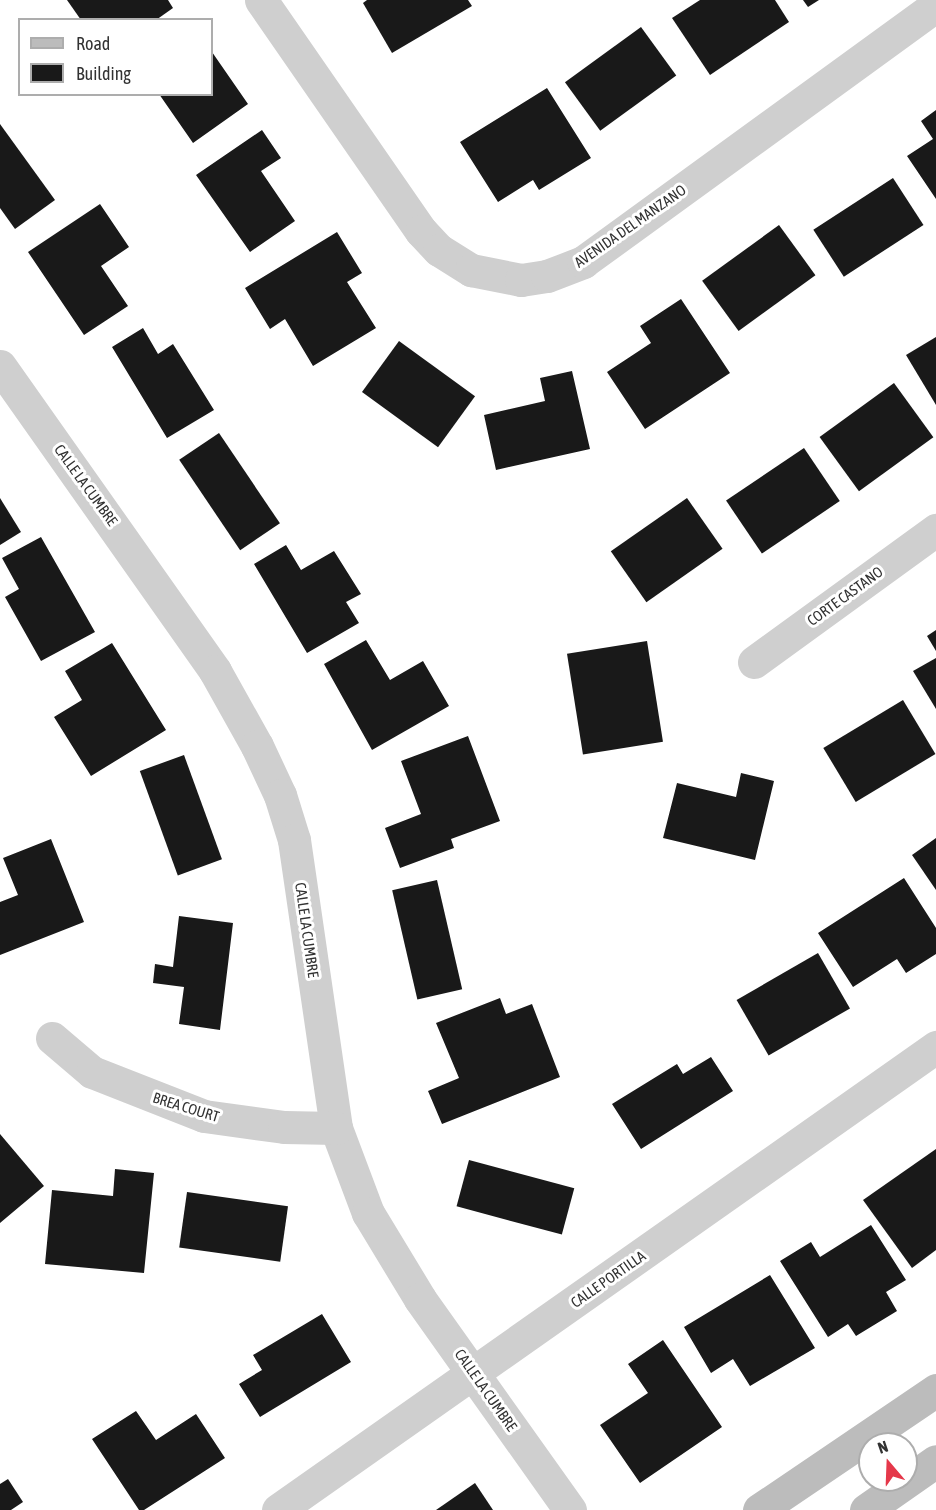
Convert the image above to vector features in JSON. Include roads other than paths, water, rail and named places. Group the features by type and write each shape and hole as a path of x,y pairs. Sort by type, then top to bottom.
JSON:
{"main road":[{"path":"759,1510 936,1390"},
{"path":"866,1510 936,1461"}],"street":[{"name":"AVENIDA DEL MANZANO","path":"261,0 427,237 471,270 521,280 547,276 583,262 936,6"},
{"name":"CALLE LA CUMBRE","path":"0,366 215,671 258,746 280,795 294,840 336,1128 368,1213 420,1299 476,1373 570,1510"},
{"name":"CORTE CASTANO","path":"754,662 936,530"},
{"name":"BREA COURT","path":"52,1038 92,1072 204,1116 284,1127 336,1128"},
{"name":"CALLE PORTILLA","path":"278,1510 476,1373 936,1047"}]}
